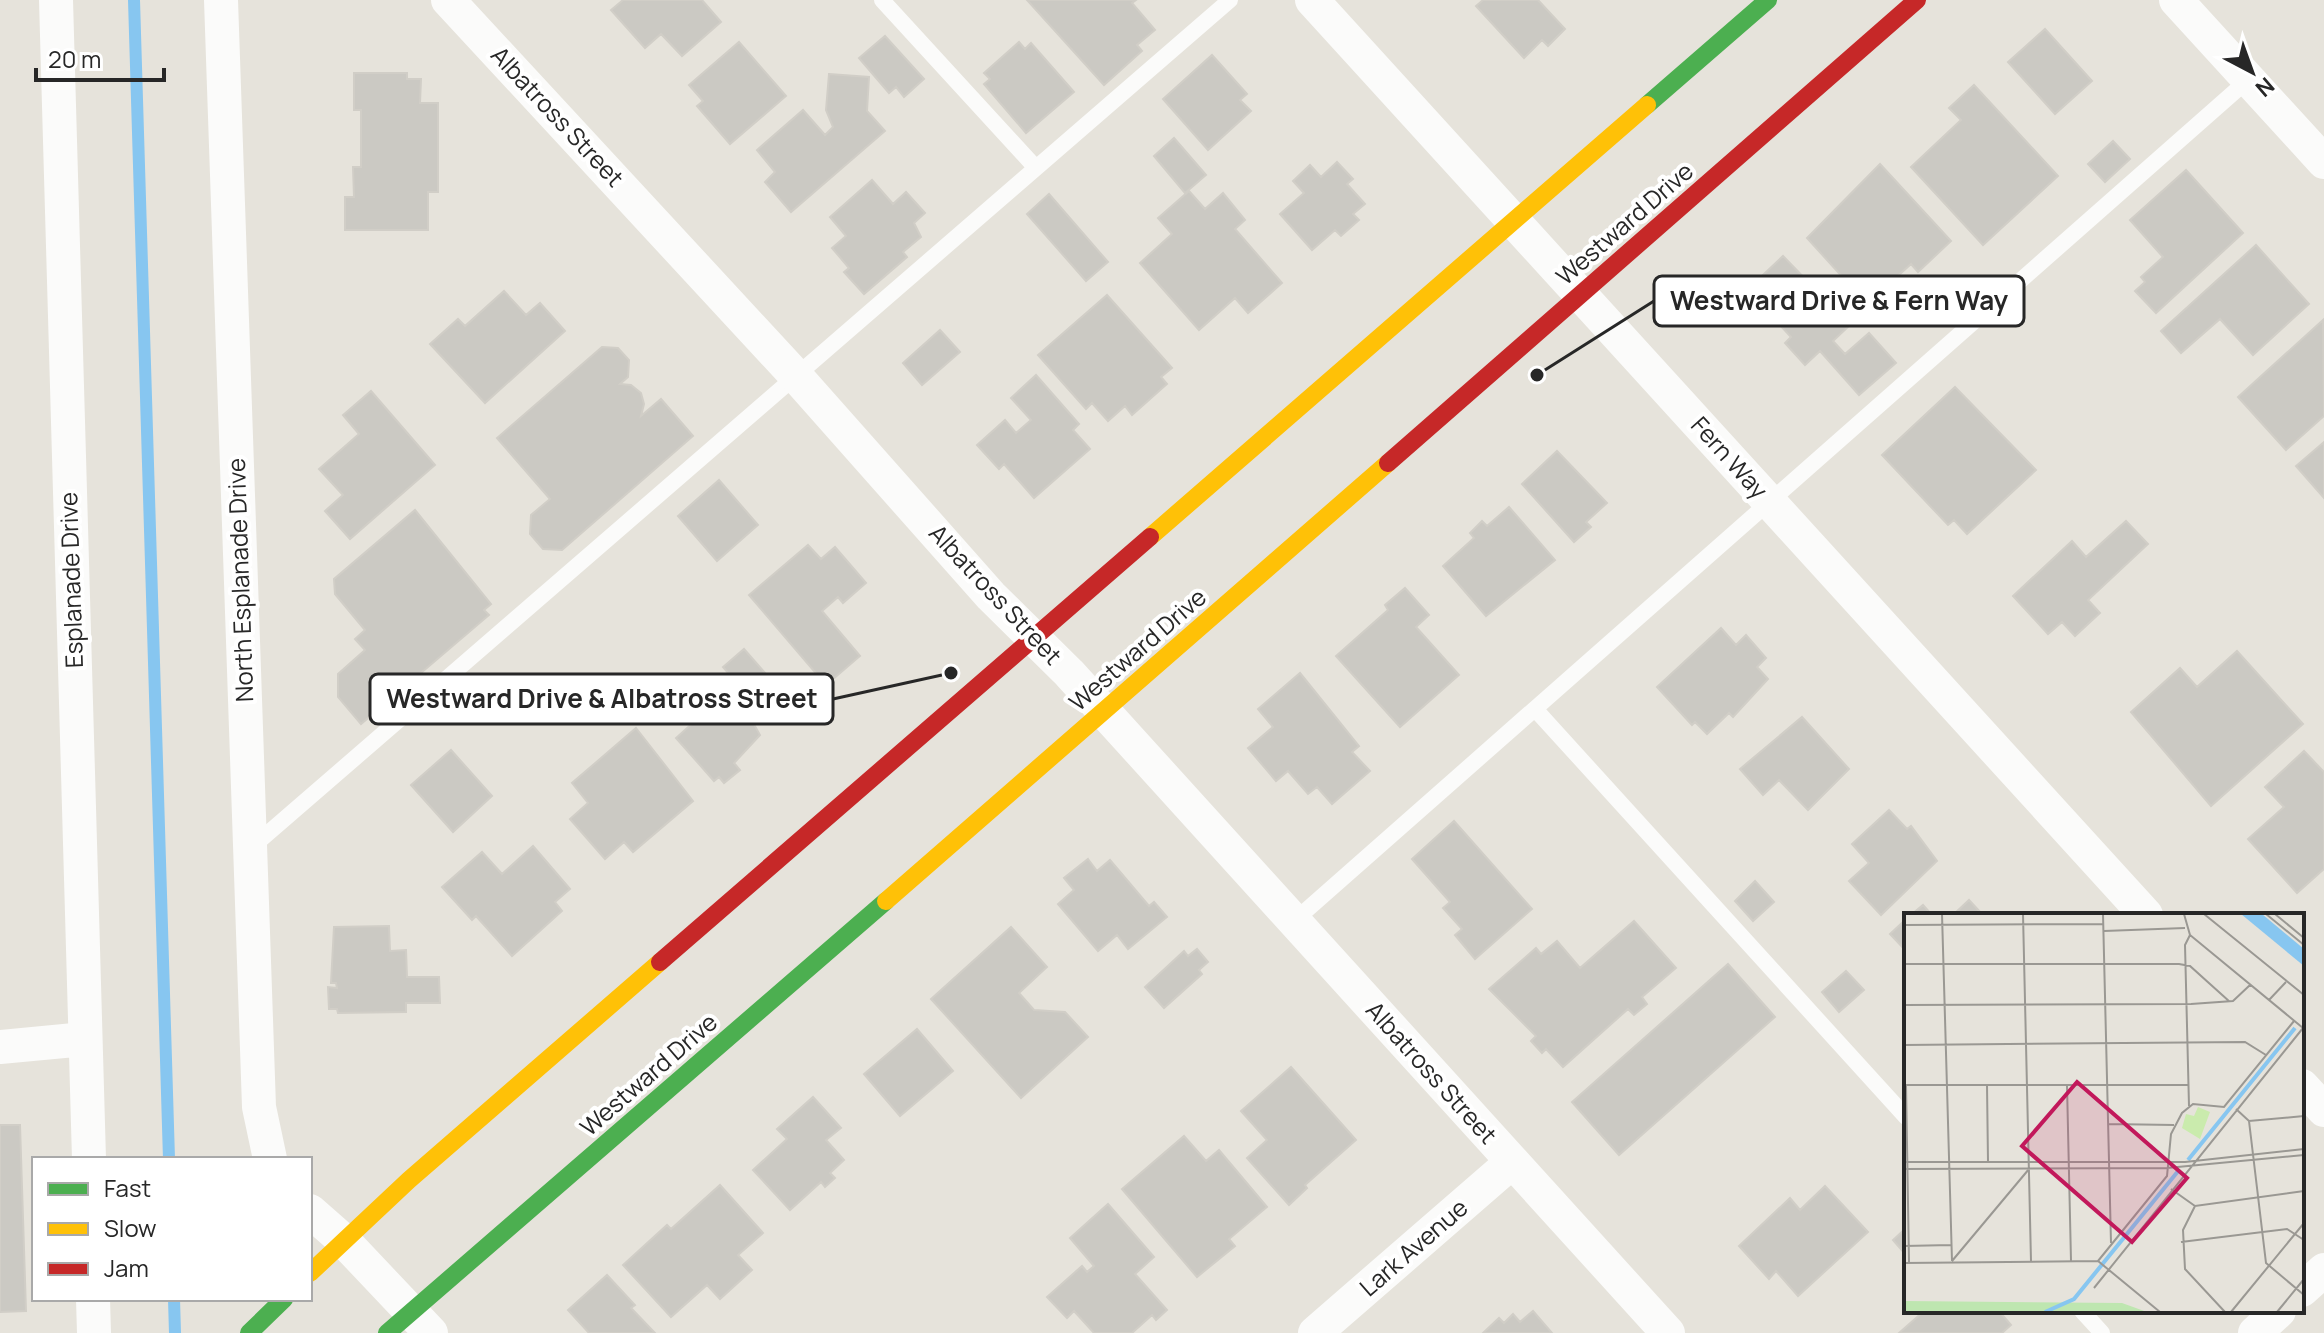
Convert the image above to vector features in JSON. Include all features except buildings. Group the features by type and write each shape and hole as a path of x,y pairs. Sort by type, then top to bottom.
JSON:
{"street":[{"name":"Esplanade Drive","path":"56,0 89,1157"},
{"name":"North Esplanade Drive","path":"221,0 259,1107 270,1157"},
{"name":"Albatross Street","path":"448,0 796,376 991,596 1104,712 1668,1333"},
{"name":"Fern Way","path":"1312,0 2144,913"},
{"path":"312,1271 343,1240 1768,0"},
{"name":"Westward Drive","path":"387,1333 422,1322 1104,712 1917,0"},
{"path":"2176,0 2324,162"},
{"path":"0,1047 85,1039"},
{"path":"2304,1088 2324,1110"},
{"name":"Lark Avenue","path":"1315,1333 1512,1162"},
{"path":"312,1213 343,1240 422,1322"},
{"path":"2304,1288 2324,1270"},
{"path":"93,1301 94,1333"},
{"path":"249,1333 282,1301"},
{"path":"2255,1333 2277,1313"}],"lane":[{"path":"882,0 1036,168"},
{"path":"250,849 1230,0"},
{"path":"1293,922 2249,79"},
{"path":"1535,709 1904,1115"},
{"path":"2084,1313 2102,1333"}],"waterway":[{"path":"134,0 169,1157"},
{"path":"174,1301 175,1333"}],"traffic: fast":[{"path":"1647,105 1768,0"},
{"path":"387,1333 886,901"},
{"path":"249,1333 282,1301"}],"traffic: slow":[{"path":"1150,537 1647,105"},
{"path":"886,901 1388,463"},
{"path":"312,1271 409,1180 660,962"}],"traffic: jam":[{"path":"1388,463 1917,0"},
{"path":"660,962 1150,537"}],"place":[{"name":"Westward Drive & Fern Way","path":"1537,375"},
{"name":"Westward Drive & Albatross Street","path":"951,673"}]}
